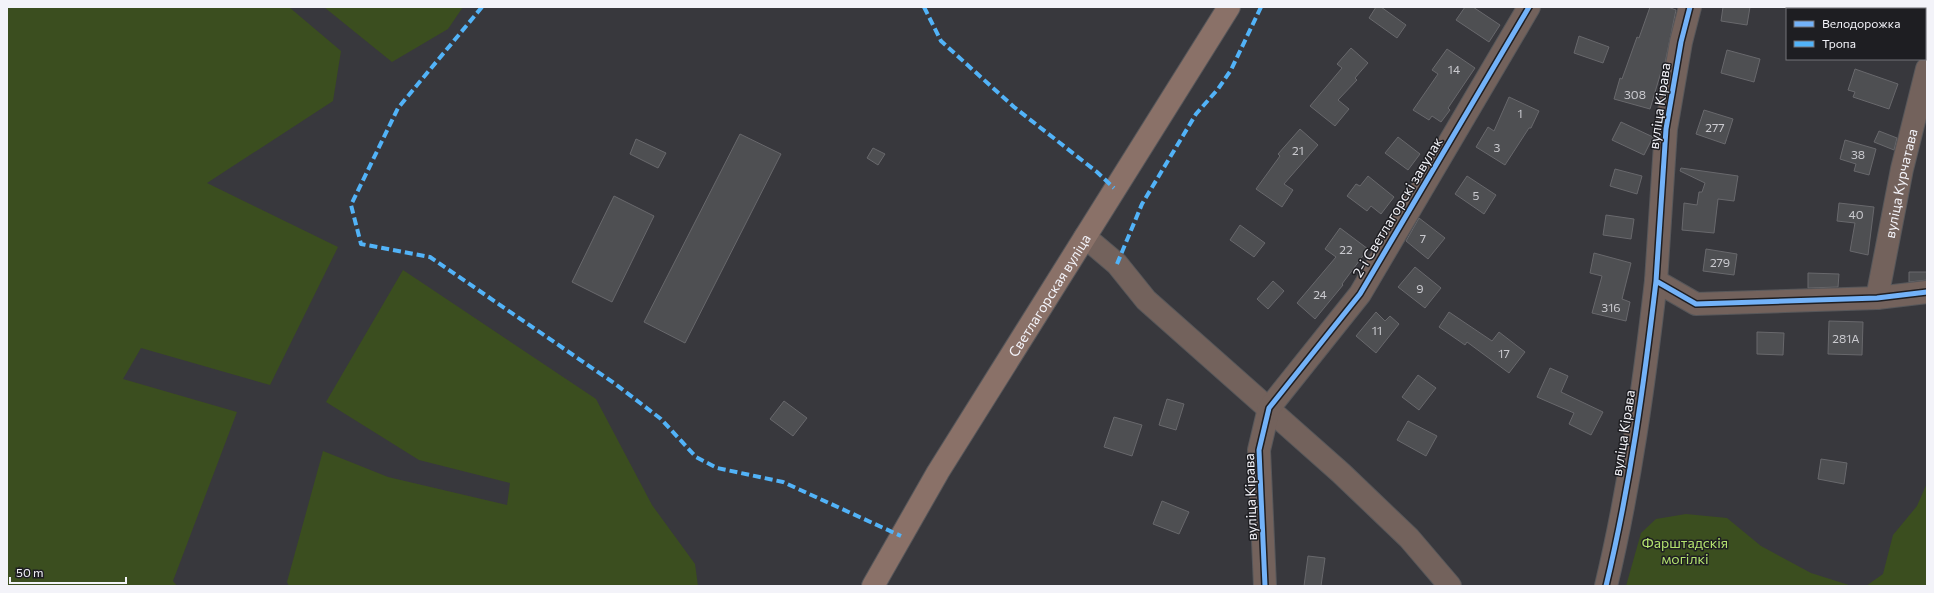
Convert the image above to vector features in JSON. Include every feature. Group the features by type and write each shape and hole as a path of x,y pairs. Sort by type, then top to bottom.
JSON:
{"main road":[{"name":"Светлагорская вуліца","path":"873,586 938,472 1228,7"}],"street":[{"name":"2-і Светлагорскі завулак","path":"1269,408 1360,294 1529,7"},
{"name":"вуліца Кірава","path":"1606,586 1617,540 1641,399 1656,282 1666,129 1681,42 1690,7"},
{"name":"вуліца Курчатава","path":"1877,298 1902,169 1927,69"},
{"path":"1085,237 1117,264 1146,300 1341,473 1409,538 1450,586"},
{"path":"1656,282 1696,304 1877,298 1927,292"},
{"name":"вуліца Кірава","path":"1265,586 1259,450 1269,408"}],"green space":[{"path":"7,7 289,7 341,51 333,101 207,183 338,247 270,385 141,348 123,379 237,412 173,581 177,586 7,586"},
{"path":"324,7 463,7 448,29 392,62"},
{"path":"403,270 596,399 652,505 695,564 698,586 289,586 287,582 323,451 388,477 507,505 510,483 419,460 326,402"},
{"path":"1927,483 1927,586 1866,586 1883,574 1893,535 1917,506"},
{"name":"Фарштадскія могілкі","path":"1686,514 1727,518 1761,546 1811,573 1852,586 1626,586 1641,533 1656,519"}],"building":[{"path":"1376,7 1381,7 1406,25 1397,38 1369,18"},
{"path":"1465,7 1473,7 1500,25 1489,42 1456,20"},
{"path":"1650,7 1668,7 1676,10 1663,73 1661,72 1650,109 1614,99 1620,78 1622,79 1637,37 1639,38"},
{"path":"1723,7 1750,7 1747,25 1721,21"},
{"path":"1579,36 1609,47 1603,63 1574,53"},
{"path":"1351,48 1368,63 1355,78 1357,80 1338,100 1349,109 1335,126 1310,106 1342,68 1337,64"},
{"path":"1447,49 1475,68 1448,108 1450,110 1441,122 1432,116 1429,120 1413,110 1438,74 1432,70"},
{"path":"1727,50 1760,59 1754,82 1721,73"},
{"path":"1855,69 1898,84 1889,109 1853,97 1855,92 1848,90"},
{"path":"1509,97 1539,111 1531,128 1529,128 1505,165 1476,147 1488,127 1494,131"},
{"path":"1704,110 1733,119 1725,144 1696,134"},
{"path":"1621,122 1653,137 1644,155 1612,140"},
{"path":"1300,129 1318,145 1284,184 1293,190 1282,207 1256,189 1280,156 1278,154"},
{"path":"1879,131 1897,138 1894,150 1874,142"},
{"path":"740,134 781,154 685,343 644,322"},
{"path":"1398,137 1420,154 1408,170 1385,153"},
{"path":"636,139 666,153 658,168 630,154"},
{"path":"1845,140 1876,149 1869,175 1854,171 1856,164 1840,159"},
{"path":"873,148 885,154 878,165 867,158"},
{"path":"1681,168 1738,176 1734,201 1718,199 1714,233 1682,230 1684,203 1697,205 1699,192 1702,192 1705,183 1680,171"},
{"path":"1615,169 1642,176 1637,194 1610,186"},
{"path":"1368,176 1394,197 1381,214 1371,206 1367,211 1347,196 1356,184 1360,186"},
{"path":"1467,176 1496,195 1484,214 1455,194"},
{"path":"614,196 654,216 612,302 572,282"},
{"path":"1839,203 1874,207 1868,255 1850,251 1855,223 1837,221"},
{"path":"1606,215 1634,219 1631,239 1603,235"},
{"path":"1419,218 1445,238 1428,259 1406,241"},
{"path":"1240,225 1265,243 1254,257 1230,240"},
{"path":"1340,228 1368,249 1342,284 1343,285 1315,319 1297,303 1336,257 1325,249"},
{"path":"1706,249 1737,254 1734,275 1703,271"},
{"path":"1594,253 1631,263 1622,299 1630,302 1626,321 1592,313 1602,276 1590,273"},
{"path":"1415,267 1441,288 1425,308 1398,287"},
{"path":"1909,272 1927,272 1927,280 1909,282"},
{"path":"1808,273 1839,274 1838,287 1808,288"},
{"path":"1273,281 1284,291 1268,309 1257,299"},
{"path":"1376,312 1385,321 1390,316 1399,324 1376,353 1356,336"},
{"path":"1449,312 1492,341 1499,332 1525,352 1509,373 1467,342 1465,345 1439,327"},
{"path":"1829,321 1863,322 1862,355 1828,354"},
{"path":"1757,332 1784,333 1783,355 1757,354"},
{"path":"1550,368 1568,376 1561,392 1603,412 1591,435 1569,424 1574,413 1537,397"},
{"path":"1418,375 1436,388 1419,410 1402,397"},
{"path":"1167,399 1184,404 1176,430 1159,425"},
{"path":"784,401 807,418 793,436 770,419"},
{"path":"1114,417 1142,425 1132,456 1104,447"},
{"path":"1408,421 1437,436 1426,456 1397,440"},
{"path":"1821,459 1847,463 1844,484 1818,479"},
{"path":"1162,501 1189,512 1179,534 1153,524"},
{"path":"1308,556 1325,558 1321,586 1304,586"}],"marked path":[{"path":"482,7 398,108 351,205 361,244 430,257 614,383 661,419 696,457 717,468 783,482 901,536"},
{"path":"924,7 941,41 1014,107 1097,172 1114,188"},
{"path":"1117,264 1142,204 1196,114 1218,89 1231,70 1261,7"}],"cycle path":[{"path":"1265,586 1259,450 1269,408 1360,294 1529,7"},
{"path":"1690,7 1681,42 1666,129 1656,281 1696,304 1877,298 1927,292"},
{"path":"1606,586 1615,548 1636,435 1656,281"}]}
